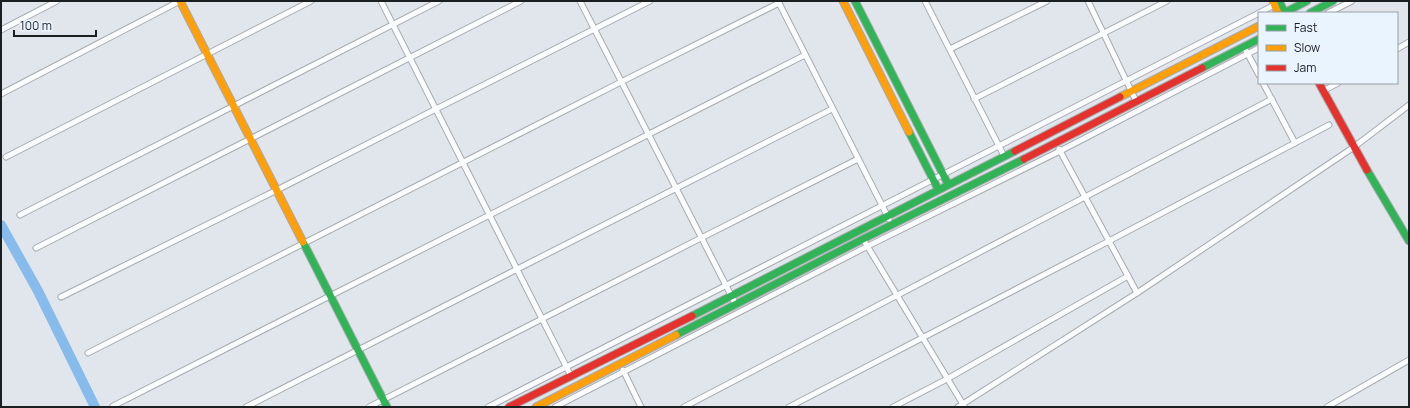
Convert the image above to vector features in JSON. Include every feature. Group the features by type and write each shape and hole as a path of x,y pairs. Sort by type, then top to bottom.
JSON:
{"main road":[{"path":"180,1 387,407"},
{"path":"843,1 938,189"},
{"path":"855,1 948,184"},
{"path":"1286,12 1307,1"},
{"path":"1312,12 1333,1"},
{"path":"1278,2 1283,12"},
{"path":"509,407 731,296 1258,27"},
{"path":"536,407 863,239 1056,143 1258,40"},
{"path":"1320,84 1354,147 1409,241"}],"street":[{"path":"1,30 57,1"},
{"path":"1,94 180,1"},
{"path":"6,157 311,1"},
{"path":"381,1 571,376"},
{"path":"20,215 439,1"},
{"path":"36,248 522,1"},
{"path":"580,1 736,305"},
{"path":"61,297 277,190 650,1"},
{"path":"925,1 1004,156"},
{"path":"950,50 1047,1"},
{"path":"1088,1 1136,101"},
{"path":"974,99 1167,1"},
{"path":"1330,12 1352,1"},
{"path":"88,353 778,2 892,225"},
{"path":"1261,12 1278,2"},
{"path":"488,407 1258,14"},
{"path":"1398,48 1409,42"},
{"path":"1244,47 1258,73"},
{"path":"555,407 868,246 1060,151 1258,49"},
{"path":"113,406 805,55"},
{"path":"1264,84 1295,143"},
{"path":"1323,91 1336,84"},
{"path":"684,407 1272,99"},
{"path":"863,239 947,379 961,406 1137,293 1354,147 1409,105"},
{"path":"246,407 832,109"},
{"path":"789,407 1329,125"},
{"path":"1056,143 1137,293"},
{"path":"369,407 858,160"},
{"path":"893,407 947,379 1128,276"},
{"path":"1327,407 1409,360"},
{"path":"620,364 641,407"}],"waterway":[{"path":"1,225 38,291 95,407"}],"traffic: fast":[{"path":"855,1 948,184"},
{"path":"1279,1 1284,12"},
{"path":"1286,12 1307,1"},
{"path":"1312,12 1333,1"},
{"path":"1202,68 1258,40"},
{"path":"909,132 938,189"},
{"path":"692,316 1015,151"},
{"path":"676,335 863,239 1024,159"},
{"path":"1367,170 1409,241"},
{"path":"303,242 387,407"}],"traffic: slow":[{"path":"180,1 303,242"},
{"path":"843,1 909,132"},
{"path":"1273,1 1278,12"},
{"path":"1120,97 1258,27"},
{"path":"536,407 676,335"}],"traffic: jam":[{"path":"1024,159 1202,68"},
{"path":"1320,84 1367,170"},
{"path":"1015,151 1120,97"},
{"path":"509,407 692,316"}]}
